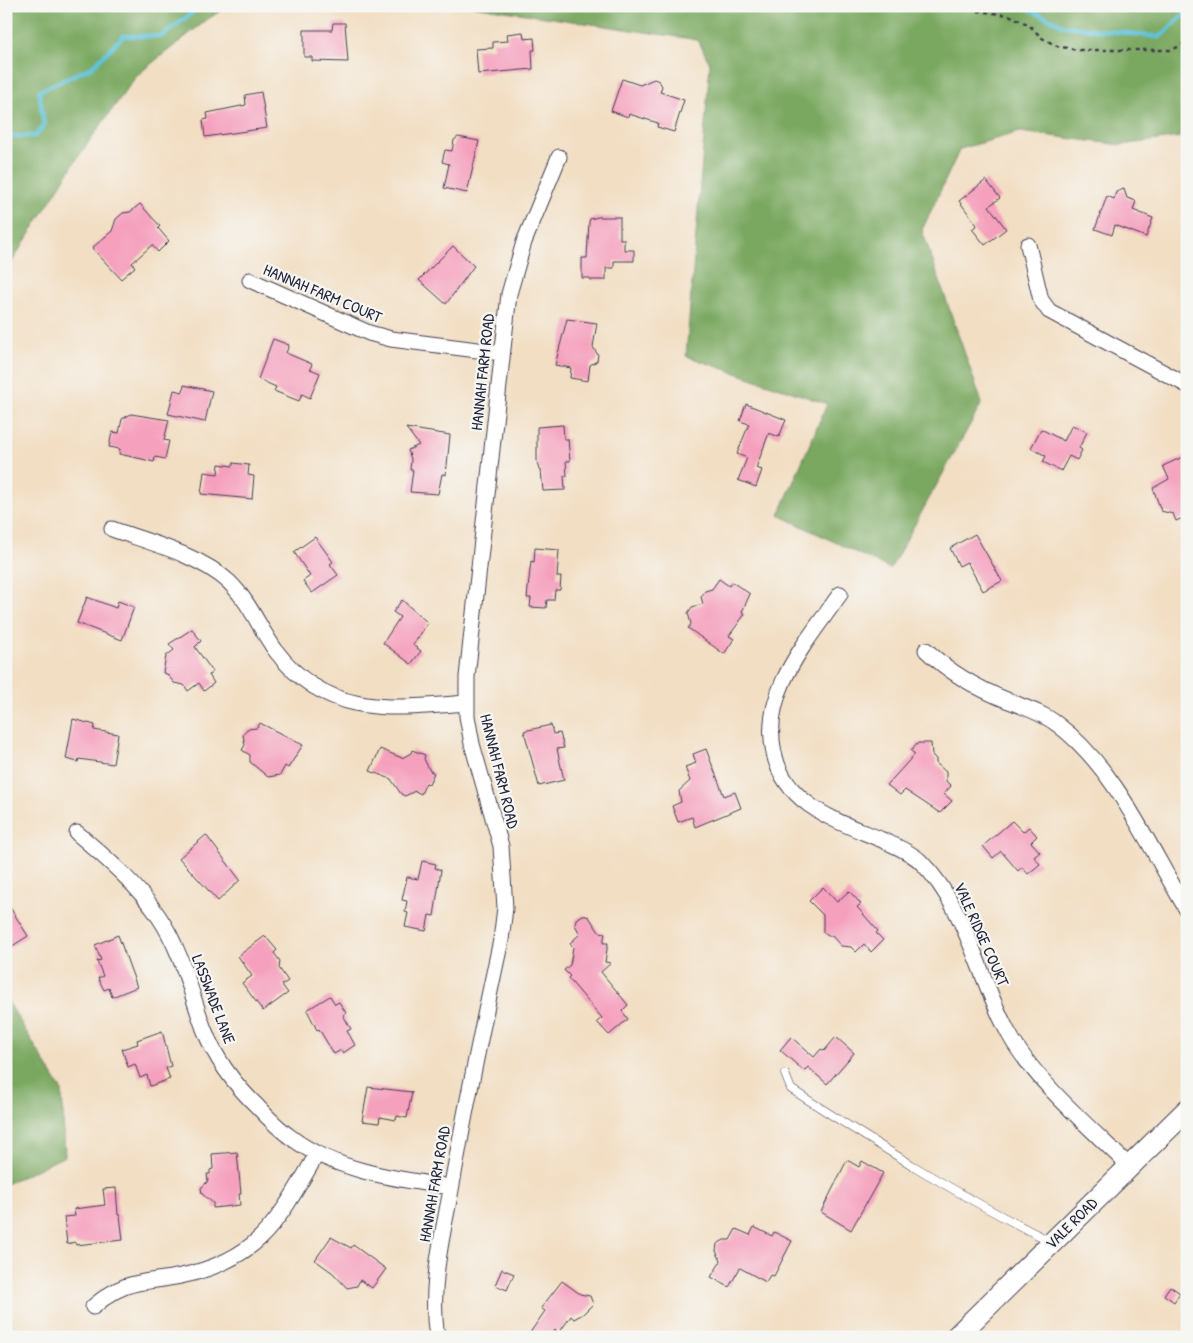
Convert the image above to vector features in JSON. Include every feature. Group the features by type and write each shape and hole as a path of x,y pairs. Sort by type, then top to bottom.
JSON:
{"main road":[{"name":"VALE ROAD","path":"956,1337 1187,1110"}],"street":[{"name":"HANNAH FARM ROAD","path":"437,1337 435,1301 437,1268 451,1187 501,940 504,908 501,846 472,744 467,703 467,677 479,553 501,354 514,272 559,157"},
{"path":"1028,245 1042,300 1049,311 1187,385"},
{"name":"HANNAH FARM COURT","path":"250,280 369,333 391,339 501,354"},
{"path":"112,529 194,560 220,575 242,596 278,653 317,690 336,699 375,707 420,707 467,703"},
{"name":"VALE RIDGE COURT","path":"840,594 789,670 776,695 770,725 774,753 788,786 808,805 829,818 892,844 917,859 940,881 955,908 991,997 1010,1036 1042,1078 1129,1166"},
{"path":"926,650 944,668 969,684 1041,714 1077,740 1118,791 1187,910"},
{"name":"LASSWADE LANE","path":"77,833 116,868 158,916 172,938 186,971 204,1029 226,1070 245,1095 271,1120 293,1139 318,1154 365,1171 451,1187"},
{"path":"93,1307 121,1287 137,1281 180,1276 208,1269 247,1250 275,1222 318,1154"}],"lane":[{"path":"785,1074 791,1088 883,1148 1007,1220 1052,1242"}],"path":[{"path":"962,6 977,11 1009,14 1029,25 1042,38 1057,46 1077,50 1172,50 1187,42"}],"green space":[{"path":"6,6 228,6 208,19 137,75 80,154 6,271"},
{"path":"472,6 1187,6 1187,136 1121,145 1020,132 960,149 922,230 982,403 890,569 779,515 827,404 686,356 710,64 698,40"},
{"path":"6,998 62,1091 65,1156 6,1184"}],"building":[{"path":"333,23 345,23 348,62 312,61 312,57 304,57 304,30 332,30"},
{"path":"523,32 524,39 534,38 535,50 532,50 533,69 478,74 476,49 493,48 493,42 508,41 507,34"},
{"path":"622,79 640,85 654,79 659,81 662,86 660,92 684,100 674,132 657,127 658,123 629,114 628,117 611,111"},
{"path":"261,92 267,128 205,137 203,120 208,119 207,113 246,105 245,95"},
{"path":"458,137 479,141 467,193 444,188 449,164 442,162 445,150 452,151 454,140"},
{"path":"986,180 1000,198 989,206 1006,229 985,245 972,229 977,225 959,201"},
{"path":"1124,189 1127,198 1136,201 1133,210 1153,218 1146,237 1115,225 1112,235 1095,229 1107,196 1114,199 1116,192"},
{"path":"140,204 160,226 158,228 169,241 158,252 152,245 132,263 135,267 121,279 92,248 112,231 116,219"},
{"path":"620,217 620,239 624,239 624,250 634,250 634,261 614,261 614,268 606,268 606,280 590,280 590,278 582,278 582,258 587,258 590,219"},
{"path":"453,246 474,266 446,304 419,280"},
{"path":"567,319 597,323 593,347 598,355 597,361 590,365 588,381 570,378 571,368 555,365"},
{"path":"273,339 289,345 286,353 312,364 310,369 320,373 310,398 302,394 299,401 274,391 276,387 258,379"},
{"path":"184,385 212,391 205,422 168,414 174,390 183,392"},
{"path":"746,404 786,420 779,437 769,433 756,468 762,470 756,487 738,480 747,458 737,454 749,424 740,421"},
{"path":"131,414 169,420 164,440 169,441 165,459 155,457 154,462 119,454 120,449 109,447 112,432 119,433 122,419"},
{"path":"563,425 564,439 568,439 570,461 566,461 567,476 564,476 565,490 543,491 541,470 539,470 537,461 537,427"},
{"path":"1072,425 1087,432 1079,448 1082,450 1077,460 1069,456 1061,471 1043,462 1046,456 1031,448 1041,429 1064,441"},
{"path":"406,428 450,435 446,475 442,474 438,494 410,492 413,470 410,470 411,459 408,450 419,445"},
{"path":"1187,455 1187,516 1176,521 1173,514 1161,511 1153,488 1169,479 1163,466"},
{"path":"233,463 249,465 248,475 254,476 252,499 201,494 204,472 218,474 219,464 233,466"},
{"path":"975,534 1002,581 983,591 967,562 959,566 950,548"},
{"path":"315,537 333,562 330,564 338,575 312,593 303,581 310,576 294,552"},
{"path":"535,548 559,550 557,577 561,577 560,590 555,590 554,600 547,600 546,608 530,607 531,598 527,598 531,561 534,562"},
{"path":"719,579 729,586 732,582 750,594 742,612 745,614 729,636 734,639 724,654 688,628 691,624 688,613 692,607 703,604 701,597 705,591 712,589"},
{"path":"87,597 116,608 118,601 134,607 122,640 77,623"},
{"path":"402,600 428,623 413,645 421,651 411,664 383,643 400,617 393,612"},
{"path":"192,629 201,641 195,647 213,672 209,675 214,683 204,691 199,683 188,691 184,685 174,683 167,674 163,673 166,656 174,650 169,644"},
{"path":"73,719 95,725 94,730 118,734 113,764 79,759 78,762 66,759"},
{"path":"260,723 303,745 288,768 285,766 280,775 268,777 250,762 250,755 242,750 245,745 243,735 247,729 257,728"},
{"path":"551,725 553,734 560,733 564,748 557,749 564,780 539,786 524,731"},
{"path":"918,743 931,743 932,755 936,759 936,763 946,772 946,781 951,786 944,794 952,801 940,813 905,790 900,795 887,785 915,754 911,751"},
{"path":"380,749 402,758 411,753 412,750 425,755 424,759 430,771 434,773 429,784 426,783 421,794 415,791 405,796 401,794 391,779 370,771"},
{"path":"706,749 724,796 735,792 741,808 695,827 692,817 678,822 672,806 681,802 679,791 690,781 685,767 696,763 693,754"},
{"path":"1012,821 1023,832 1029,827 1037,836 1031,842 1040,852 1034,857 1040,864 1028,874 1022,867 1018,871 1001,851 993,858 983,846"},
{"path":"206,835 240,880 218,901 179,858"},
{"path":"422,861 436,864 435,868 441,870 434,916 429,915 426,931 405,927 408,913 405,912 407,901 402,900 407,877 418,879"},
{"path":"823,887 837,902 849,891 861,904 857,907 878,931 876,933 883,940 871,952 864,944 856,952 851,947 841,946 832,936 828,936 823,932 823,915 809,901"},
{"path":"6,901 28,936 6,950"},
{"path":"583,915 589,917 599,932 605,933 603,943 608,943 605,962 611,963 601,972 628,1005 622,1011 628,1019 609,1035 597,1022 602,1018 568,978 570,976 564,970 570,965 573,947 570,943 580,934 575,925 576,919"},
{"path":"118,935 137,987 112,997 109,988 104,990 98,978 103,976 97,961 101,960 95,945"},
{"path":"265,936 277,950 274,953 280,961 279,968 288,981 282,985 288,993 263,1011 242,983 252,976 238,956"},
{"path":"330,996 335,1004 339,1002 346,1013 343,1015 351,1029 347,1031 355,1045 343,1053 341,1050 334,1054 319,1029 317,1030 307,1010"},
{"path":"162,1031 171,1066 166,1068 170,1079 150,1086 147,1075 140,1078 135,1064 128,1067 122,1049 138,1044 137,1040"},
{"path":"791,1037 814,1057 821,1049 824,1051 836,1037 854,1053 827,1084 808,1067 804,1071 780,1050"},
{"path":"368,1087 412,1092 407,1118 397,1116 396,1120 380,1117 379,1123 362,1121"},
{"path":"237,1152 241,1194 239,1194 240,1205 213,1208 213,1203 202,1194 201,1188 208,1181 207,1174 210,1174 210,1170 213,1169 212,1154"},
{"path":"847,1160 859,1167 862,1161 883,1173 851,1230 821,1212"},
{"path":"116,1188 118,1215 120,1215 123,1240 76,1245 75,1242 67,1244 64,1217 75,1216 74,1209 105,1205 103,1189"},
{"path":"754,1227 772,1236 774,1232 792,1241 774,1276 770,1275 766,1282 740,1268 729,1287 711,1277 721,1261 716,1251 717,1244 724,1240 730,1240 736,1229 750,1235"},
{"path":"331,1237 351,1248 353,1245 386,1269 372,1288 360,1280 357,1286 347,1288 333,1273 315,1260"},
{"path":"502,1269 514,1274 507,1290 495,1285"},
{"path":"562,1281 580,1294 590,1296 593,1304 583,1314 574,1319 571,1316 559,1333 555,1330 550,1337 527,1337 545,1311 541,1308"},
{"path":"1170,1286 1180,1293 1174,1302 1164,1295"}],"waterway":[{"path":"6,136 35,136 44,125 39,91 92,67 123,36 162,36 201,6"},
{"path":"1022,6 1065,26 1160,37 1187,11"}]}
